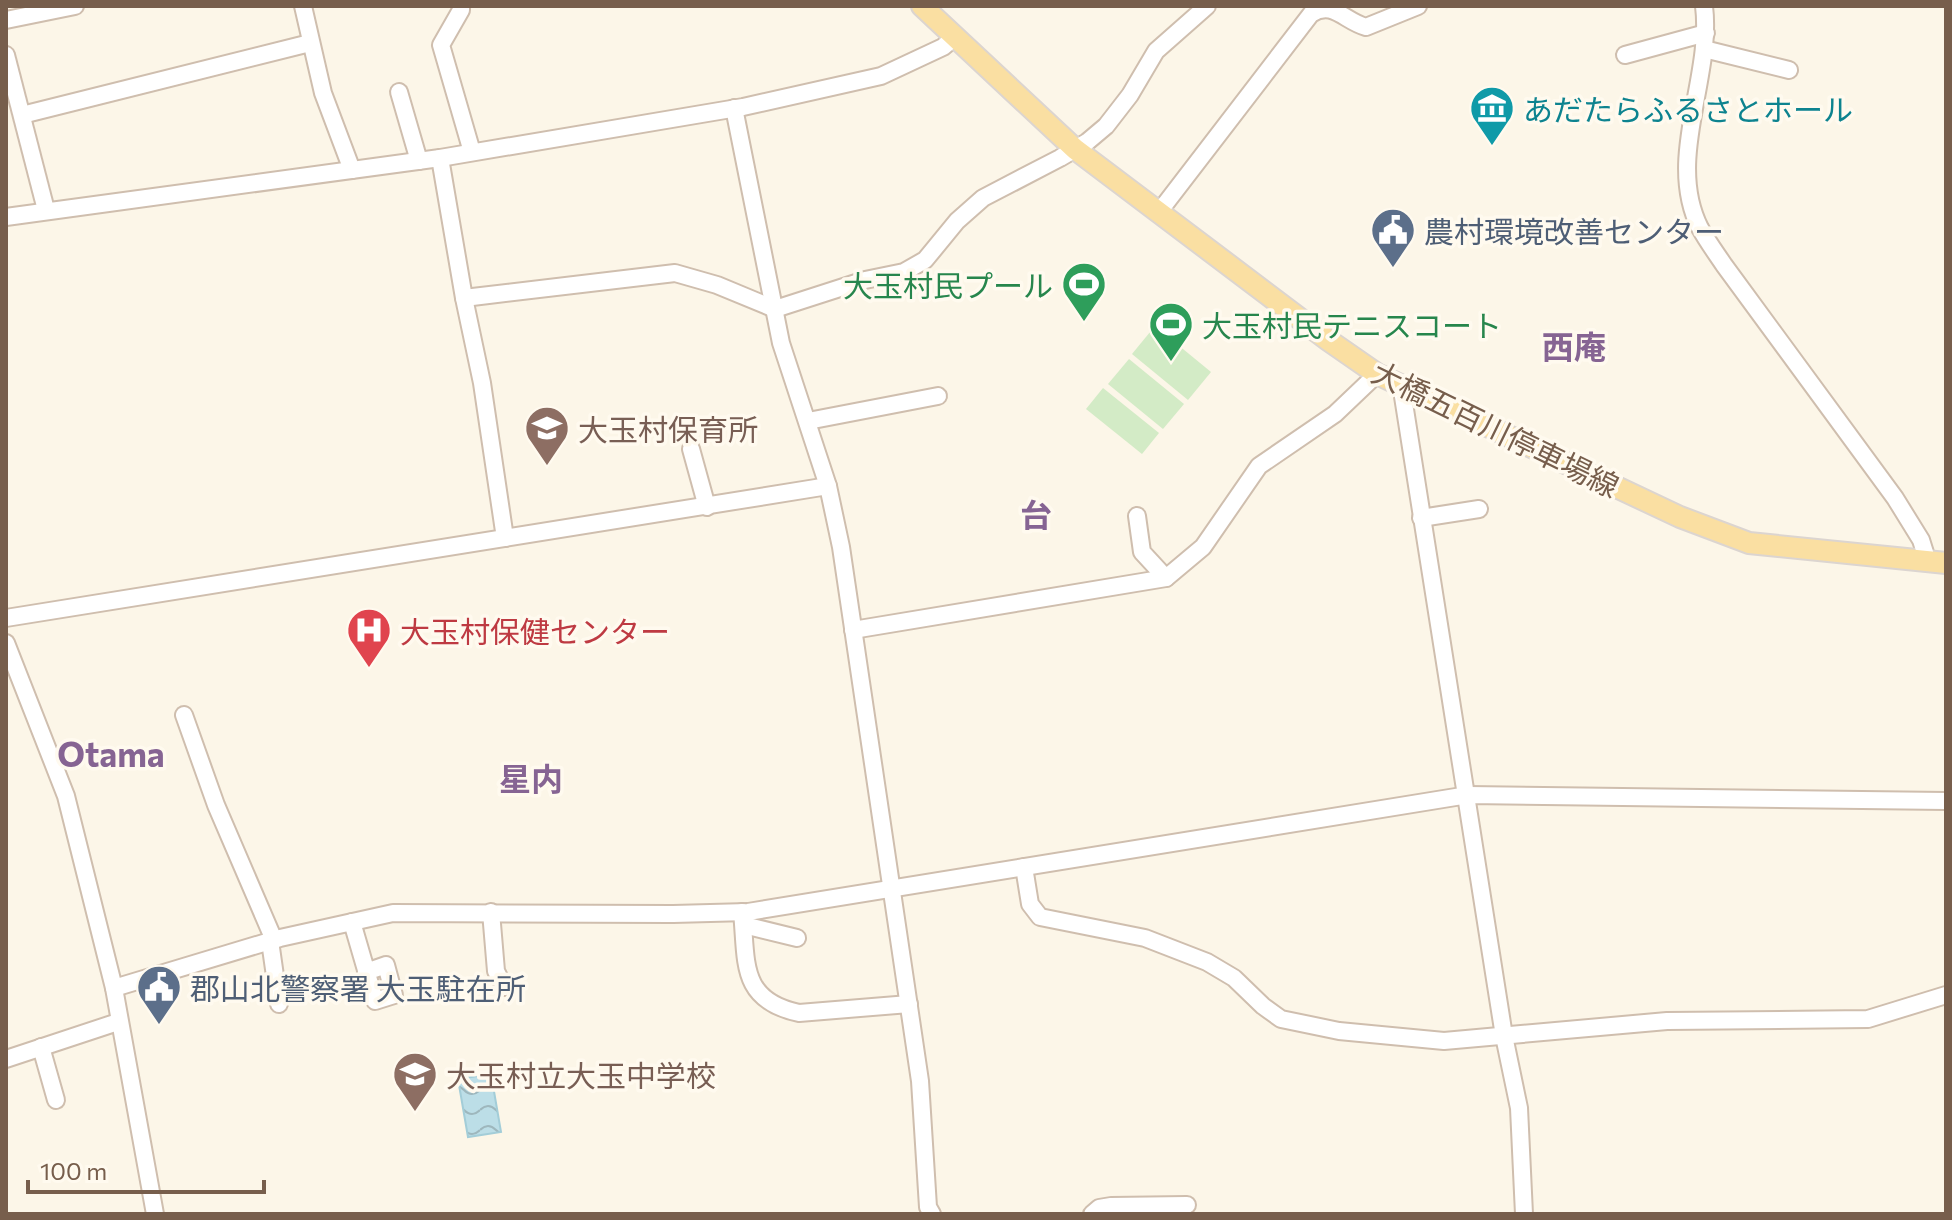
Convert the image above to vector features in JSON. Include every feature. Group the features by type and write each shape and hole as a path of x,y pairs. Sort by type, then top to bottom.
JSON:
{"main road":[{"name":"大橋五百川停車場線","path":"922,6 1075,149 1377,374 1680,517 1749,543 1936,561"}],"street":[{"path":"6,20 75,6"},
{"path":"303,6 323,93 352,170"},
{"path":"461,6 441,45 472,152"},
{"path":"464,298 675,273 717,285 775,309 865,280 904,272 925,260 957,221 983,198 1075,149 1106,126 1130,95 1156,51 1207,6"},
{"path":"1159,212 1311,14 1328,7 1366,27 1418,6"},
{"path":"1704,6 1705,41 1687,160 1690,196 1699,227 1895,498 1936,561"},
{"path":"6,217 440,158 734,108 881,76 943,47 955,37"},
{"path":"1625,55 1705,41 1789,70"},
{"path":"22,115 310,43"},
{"path":"6,55 46,210"},
{"path":"399,92 419,161"},
{"path":"734,108 781,343 828,486 841,547 920,1081 928,1207 932,1214"},
{"path":"440,158 482,383 505,538"},
{"path":"853,630 1166,578 1203,547 1259,466 1335,414 1377,374"},
{"path":"1401,384 1504,1036 1519,1108 1524,1214"},
{"path":"808,421 938,396"},
{"path":"691,449 707,507"},
{"path":"6,618 828,486"},
{"path":"1421,518 1479,509"},
{"path":"1137,516 1142,552 1166,578"},
{"path":"6,643 66,796 114,988 155,1214"},
{"path":"184,715 216,805 272,940 279,1004"},
{"path":"743,919 893,889 1468,795 1946,801"},
{"path":"1024,867 1030,904 1040,917 1145,938 1207,962 1234,978 1281,1019 1339,1031 1444,1041 1667,1021 1868,1019 1946,995"},
{"path":"491,912 496,971 504,987"},
{"path":"114,988 272,940 393,913 673,914 743,919 797,938"},
{"path":"743,919 748,974 755,990 782,1009 799,1013 909,1004"},
{"path":"352,922 366,972"},
{"path":"6,1059 118,1022"},
{"path":"41,1047 56,1100"},
{"path":"1092,1214 1099,1208 1111,1206 1187,1205"}],"green space":[{"name":"大玉村民テニスコート","path":"1155,326 1211,372 1188,400 1132,354"},
{"name":"大玉村民テニスコート","path":"1129,359 1184,404 1163,429 1108,384"},
{"path":"1103,388 1159,433 1142,454 1086,409"}],"water":[{"path":"491,1074 501,1132 468,1137 458,1079"}],"place":[{"name":"あだたらふるさとホール","path":"1492,147"},
{"name":"農村環境改善センター","path":"1393,269"},
{"name":"大玉村民プール","path":"1084,323"},
{"name":"大玉村民テニスコート","path":"1171,363"},
{"name":"大玉村保育所","path":"547,467"},
{"name":"大玉村保健センター","path":"369,669"},
{"name":"郡山北警察署 大玉駐在所","path":"159,1026"},
{"name":"大玉村立大玉中学校","path":"415,1113"}],"district":[{"name":"西庵","path":"1574,346"},
{"name":"台","path":"1036,514"},
{"name":"Otama","path":"111,753"},
{"name":"星内","path":"531,778"}]}
